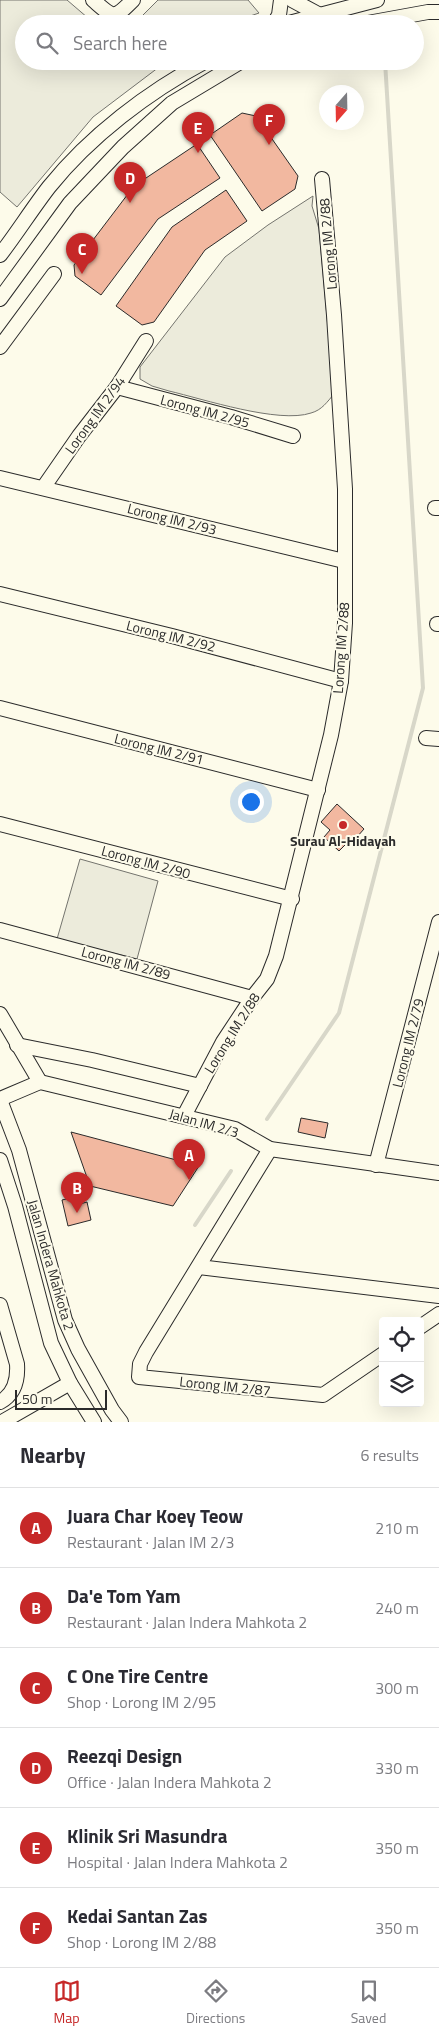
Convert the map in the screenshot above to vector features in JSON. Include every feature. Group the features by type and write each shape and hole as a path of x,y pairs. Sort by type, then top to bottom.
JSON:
{"street":[{"path":"93,0 109,14 114,15 119,14 133,0"},
{"path":"279,15 281,0"},
{"path":"292,0 318,14"},
{"path":"315,15 377,0"},
{"path":"412,15 439,12"},
{"path":"0,255 50,186 106,128 156,92 191,70"},
{"path":"0,299 70,203 123,147 172,103 227,70"},
{"name":"Lorong IM 2/88","path":"184,1116 223,1042 267,979 276,956 292,899 318,790 341,681 345,623 345,489 334,315 322,179"},
{"path":"0,347 54,274"},
{"name":"Lorong IM 2/94","path":"43,488 79,436 117,387 146,340"},
{"name":"Lorong IM 2/95","path":"117,387 293,436"},
{"name":"Lorong IM 2/93","path":"0,478 344,561"},
{"name":"Lorong IM 2/92","path":"0,594 172,636 341,681"},
{"name":"Lorong IM 2/91","path":"0,708 318,790"},
{"name":"Lorong IM 2/90","path":"0,824 292,899"},
{"name":"Lorong IM 2/79","path":"376,1165 439,922"},
{"name":"Lorong IM 2/89","path":"0,930 252,998"},
{"path":"0,1014 40,1082 0,1099"},
{"path":"17,1045 92,1060 200,1086"},
{"name":"Jalan IM 2/3","path":"40,1082 235,1129 270,1149 439,1173"},
{"name":"Jalan Indera Mahkota 2","path":"0,1099 19,1150 65,1320 78,1349 112,1410 121,1422"},
{"path":"270,1149 227,1217 199,1267 439,1296"},
{"name":"Jalan Indera Mahkota 2","path":"0,1160 15,1206 51,1343 70,1382 94,1422"},
{"name":"Lorong IM 2/87","path":"199,1267 164,1320 140,1364 139,1377 323,1396 379,1357"},
{"path":"0,1305 17,1364 18,1374 12,1392 0,1402"},
{"path":"424,1324 439,1314"},
{"path":"2,1422 70,1382"}],"shaded area":[{"path":"0,0 67,0 84,15 15,15 15,70 155,70 93,117 17,207 0,192"},
{"path":"158,0 248,0 259,13 253,15 143,15"},
{"path":"313,196 312,206 319,229 334,394 327,403 315,412 297,416 261,413 169,391 152,386 140,379 140,367 225,257 268,225"},
{"path":"80,859 158,881 137,959 57,939"}],"building":[{"path":"242,113 256,116 298,176 295,189 262,211 210,135"},
{"path":"197,144 220,178 158,219 101,295 75,276 74,265 134,186"},
{"path":"226,190 247,221 205,250 154,322 142,325 116,306 172,227"},
{"name":"Surau Al-Hidayah","path":"337,804 364,829 349,846 346,844 339,851 324,837 330,830 321,822"},
{"path":"301,1118 328,1123 325,1138 298,1132"},
{"path":"71,1132 199,1166 173,1206 90,1186"},
{"path":"74,1197 76,1205 87,1202 91,1220 68,1226 62,1200"}],"waterway":[{"path":"267,1119 339,1013 423,688 386,70"},
{"path":"195,1225 231,1171"}],"place":[{"name":"Kedai Santan Zas","path":"269,145"},
{"name":"Klinik Sri Masundra","path":"198,153"},
{"name":"Reezqi Design","path":"130,203"},
{"name":"C One Tire Centre","path":"82,274"},
{"name":"Surau Al-Hidayah","path":"343,825"},
{"name":"Juara Char Koey Teow","path":"189,1180"},
{"name":"Da'e Tom Yam","path":"77,1213"}]}
